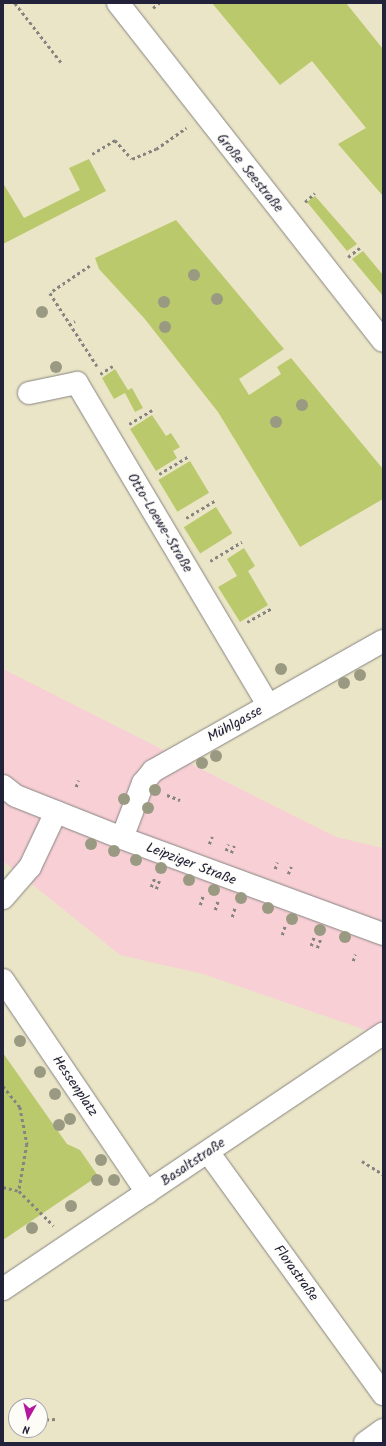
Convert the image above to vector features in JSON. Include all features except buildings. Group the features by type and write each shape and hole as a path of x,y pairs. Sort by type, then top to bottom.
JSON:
{"street":[{"name":"Große Seestraße","path":"118,3 383,341"},
{"path":"29,393 86,380"},
{"name":"Otto-Loewe-Straße","path":"86,380 268,705"},
{"name":"Mühlgasse","path":"122,838 143,783 153,772 268,705 383,641"},
{"name":"Leipziger Straße","path":"3,786 16,796 122,838 383,934"},
{"path":"3,898 30,867 56,812"},
{"name":"Hessenplatz","path":"3,980 146,1193"},
{"name":"Basaltstraße","path":"3,1289 383,1034"},
{"name":"Florastraße","path":"208,1152 383,1394"},
{"path":"365,1443 383,1430"}],"path":[{"path":"15,3 61,62"},
{"path":"150,10 159,3"},
{"path":"92,154 115,140 132,159 156,149 188,126"},
{"path":"303,204 315,193"},
{"path":"346,259 361,247"},
{"path":"86,380 97,366 50,293 90,266"},
{"path":"70,325 75,321"},
{"path":"86,380 113,366"},
{"path":"125,426 152,410"},
{"path":"153,477 189,456"},
{"path":"179,522 216,500"},
{"path":"203,565 242,542"},
{"path":"245,624 272,608"},
{"path":"76,787 78,780"},
{"path":"167,795 180,800"},
{"path":"151,887 154,879"},
{"path":"156,889 159,881"},
{"path":"200,905 203,896"},
{"path":"215,910 218,901"},
{"path":"232,917 235,907"},
{"path":"282,935 285,926"},
{"path":"310,946 314,937"},
{"path":"317,948 320,940"},
{"path":"353,961 355,954"},
{"path":"3,1086 20,1107 27,1144 19,1191"},
{"path":"362,1161 383,1174"},
{"path":"3,1187 19,1191 51,1223"},
{"path":"48,1419 54,1419"}],"shaded area":[{"path":"3,669 336,837 383,848 383,1036 203,974 120,955 3,861"}],"green space":[{"path":"212,3 346,3 383,49 383,196 338,144 366,128 312,61 280,85"},
{"path":"89,159 106,191 3,244 3,183 24,218 80,190 69,168"},
{"path":"315,196 357,244 347,251 307,202"},
{"path":"176,220 284,349 239,379 249,395 281,374 277,367 291,358 383,469 383,499 300,547 218,412 144,318 99,269 95,258"},
{"path":"363,251 383,275 383,296 352,259"},
{"path":"115,369 128,390 132,388 143,408 135,412 125,393 114,399 102,378"},
{"path":"152,415 166,436 171,433 180,447 173,451 177,458 156,471 130,429"},
{"path":"190,461 209,493 177,512 158,480"},
{"path":"216,507 232,533 200,553 184,527"},
{"path":"244,548 255,566 248,571 268,605 240,622 218,587 237,576 227,559"},
{"path":"3,1053 67,1144 80,1150 98,1176 3,1240"}]}
